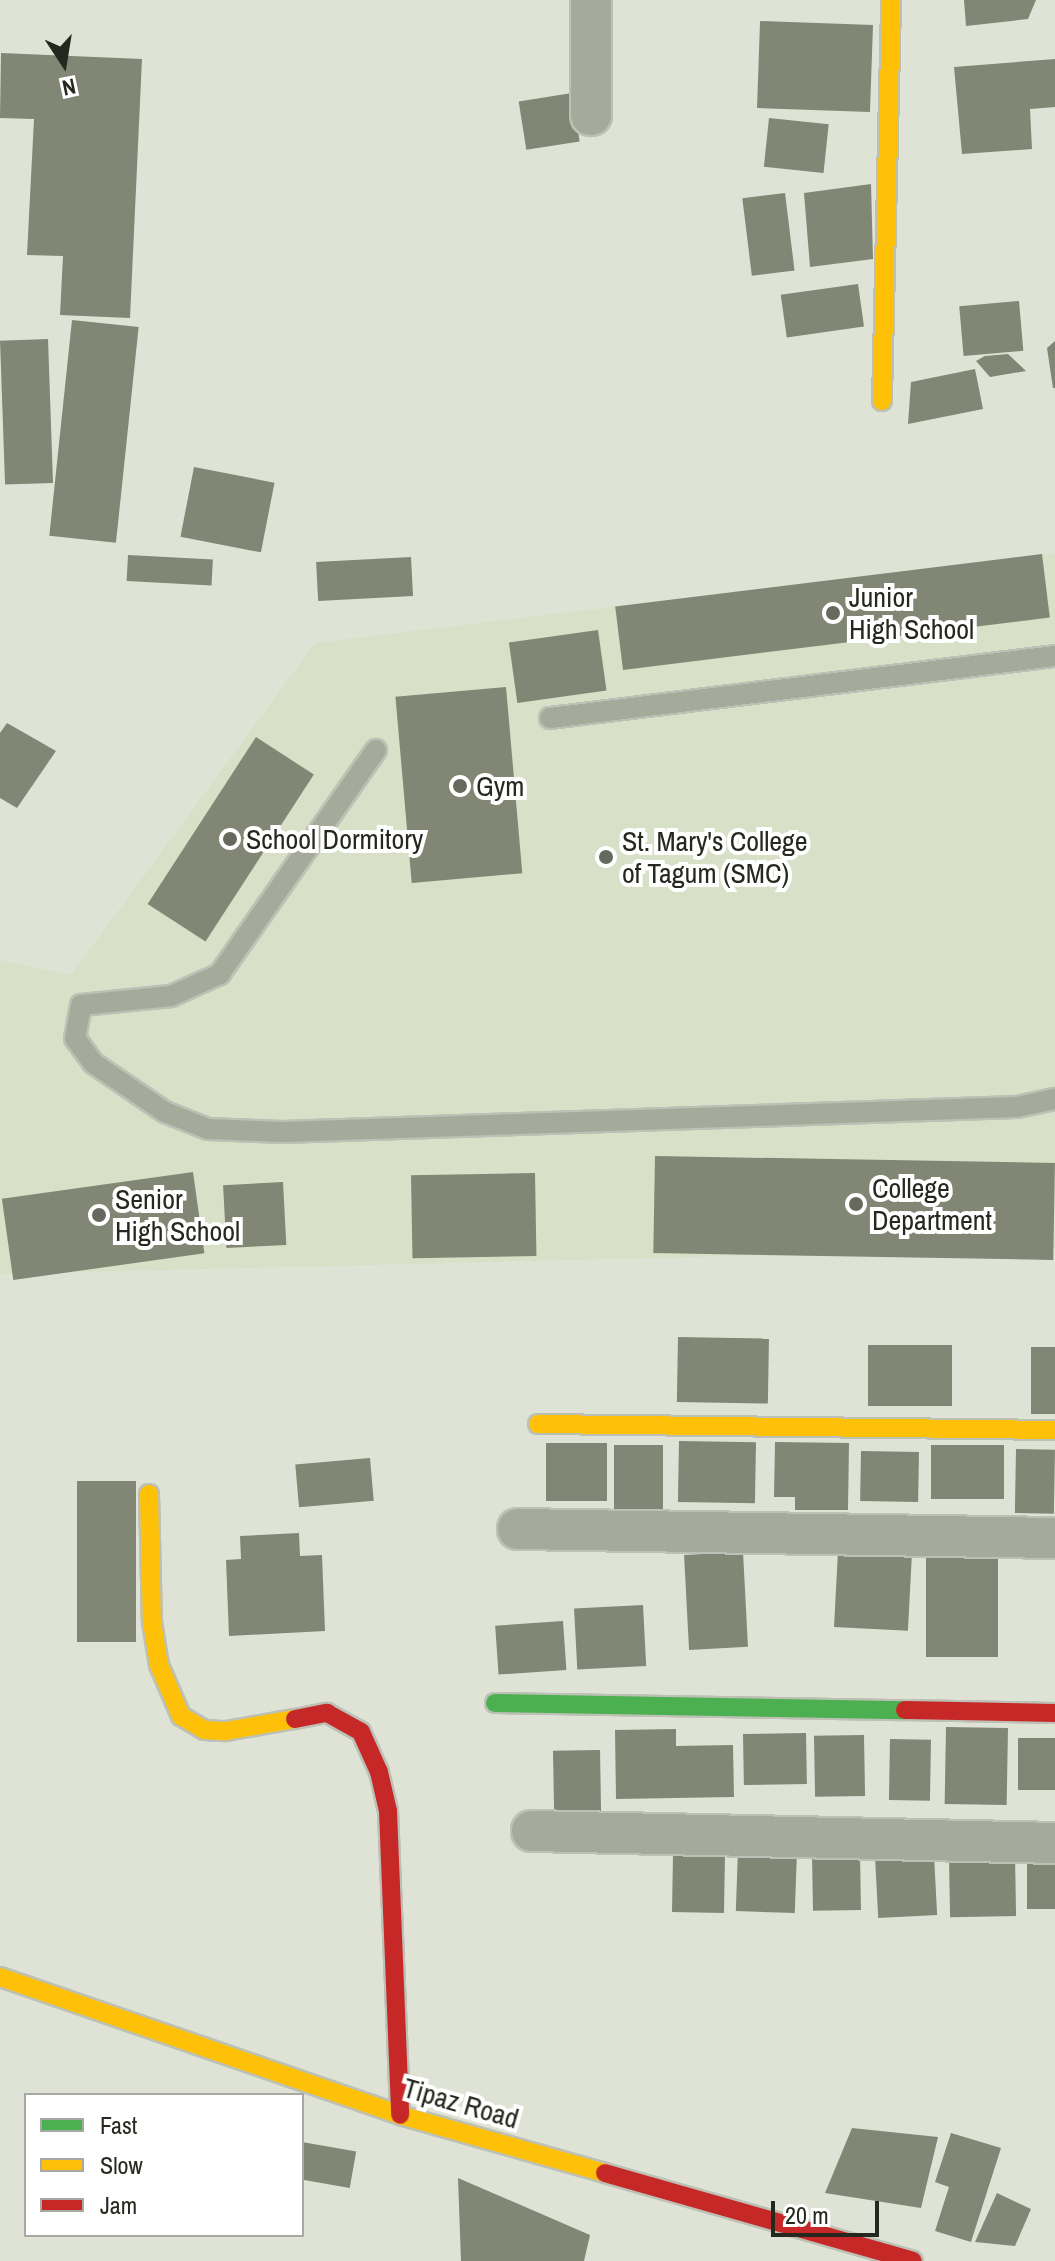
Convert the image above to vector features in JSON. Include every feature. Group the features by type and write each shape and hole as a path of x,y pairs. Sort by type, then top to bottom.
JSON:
{"street":[{"path":"591,0 591,115"},
{"path":"882,401 891,0"},
{"path":"538,1424 1055,1430"},
{"path":"149,1494 152,1622 159,1665 181,1716 204,1730 226,1731 327,1713 361,1732 379,1772 388,1811 400,2115"},
{"path":"518,1529 1055,1538"},
{"path":"495,1703 1055,1713"},
{"path":"532,1831 1055,1843"},
{"name":"Tipaz Road","path":"0,1977 400,2115 913,2261"}],"lane":[{"path":"550,718 1055,656"},
{"path":"376,750 220,974 171,996 81,1005 75,1038 93,1063 165,1112 208,1129 283,1132 1017,1107 1055,1099"}],"shaded area":[{"name":"St. Mary's College of Tagum (SMC)","path":"1055,553 1055,1248 0,1274 0,960 71,975 315,643"}],"building":[{"path":"964,0 1036,0 1028,19 966,26"},
{"path":"760,21 873,25 870,112 757,108"},
{"path":"1,53 142,59 130,318 60,315 63,256 27,255 34,119 0,118"},
{"path":"1055,59 1055,107 1030,109 1032,149 962,154 954,67"},
{"path":"572,93 580,141 526,150 519,101"},
{"path":"769,118 829,124 824,173 764,167"},
{"path":"871,184 873,259 810,267 804,193"},
{"path":"785,193 795,270 752,276 742,198"},
{"path":"858,284 864,327 787,337 781,295"},
{"path":"1019,301 1023,351 964,356 959,306"},
{"path":"72,320 139,327 116,543 49,536"},
{"path":"48,339 53,483 5,485 0,341"},
{"path":"1055,341 1055,388 1053,388 1047,348"},
{"path":"1008,354 1026,371 990,377 976,361 985,356"},
{"path":"975,369 983,409 908,424 911,382"},
{"path":"194,467 274,483 261,552 180,537"},
{"name":"Junior High School","path":"1042,554 1050,618 623,670 615,606"},
{"path":"128,555 213,559 212,585 127,581"},
{"path":"411,557 413,596 318,601 316,562"},
{"path":"598,630 606,690 517,703 509,643"},
{"name":"Gym","path":"506,687 522,873 412,883 395,697"},
{"path":"7,723 56,751 17,808 0,798 0,733"},
{"name":"School Dormitory","path":"256,737 314,775 205,941 148,904"},
{"name":"College Department","path":"655,1156 1055,1163 1053,1260 653,1253"},
{"name":"Senior High School","path":"193,1172 204,1253 13,1280 2,1199"},
{"path":"535,1173 536,1256 412,1258 411,1175"},
{"path":"283,1182 286,1245 226,1248 223,1185"},
{"path":"678,1337 769,1339 768,1404 677,1402"},
{"path":"868,1345 952,1345 952,1406 868,1406"},
{"path":"1031,1347 1055,1347 1055,1414 1031,1414"},
{"path":"679,1441 756,1442 755,1503 678,1502"},
{"path":"775,1442 849,1443 848,1510 795,1510 795,1497 774,1497"},
{"path":"546,1443 607,1443 607,1501 546,1501"},
{"path":"614,1445 663,1445 663,1509 614,1509"},
{"path":"931,1445 1004,1445 1004,1499 931,1499"},
{"path":"1016,1449 1055,1450 1054,1514 1015,1513"},
{"path":"861,1451 919,1452 918,1502 860,1501"},
{"path":"370,1458 374,1501 299,1507 295,1465"},
{"path":"77,1481 136,1481 136,1642 77,1642"},
{"path":"299,1533 300,1556 322,1555 325,1631 229,1636 226,1560 241,1559 240,1536"},
{"path":"838,1551 912,1555 908,1631 834,1627"},
{"path":"743,1552 748,1647 689,1650 684,1555"},
{"path":"926,1553 998,1553 998,1657 926,1657"},
{"path":"643,1605 646,1666 577,1670 574,1609"},
{"path":"563,1621 566,1670 499,1675 495,1626"},
{"path":"946,1727 1008,1728 1007,1805 945,1804"},
{"path":"676,1729 676,1746 733,1745 734,1797 616,1799 615,1730"},
{"path":"806,1733 807,1784 744,1785 743,1734"},
{"path":"864,1735 865,1796 815,1797 814,1736"},
{"path":"1018,1738 1055,1738 1055,1790 1018,1790"},
{"path":"890,1739 931,1740 930,1801 889,1800"},
{"path":"600,1750 601,1811 554,1812 553,1751"},
{"path":"738,1849 797,1851 795,1913 736,1911"},
{"path":"860,1853 861,1910 813,1911 812,1854"},
{"path":"673,1854 725,1855 724,1913 672,1912"},
{"path":"934,1855 937,1915 878,1918 875,1858"},
{"path":"1015,1855 1016,1916 950,1917 949,1856"},
{"path":"1027,1864 1055,1864 1055,1909 1027,1909"},
{"path":"852,2128 938,2137 921,2208 825,2193"},
{"path":"951,2133 1001,2148 971,2242 935,2231 949,2187 935,2182"},
{"path":"304,2142 356,2152 350,2188 304,2180"},
{"path":"458,2178 590,2235 584,2261 461,2261"},
{"path":"997,2193 1031,2209 1015,2246 975,2242"}],"traffic: fast":[{"path":"495,1703 905,1710"}],"traffic: slow":[{"path":"882,401 891,0"},
{"path":"538,1424 1055,1430"},
{"path":"149,1494 152,1622 159,1665 181,1716 204,1730 226,1731 295,1719"},
{"path":"0,1977 400,2115 605,2173"}],"traffic: jam":[{"path":"905,1710 1055,1713"},
{"path":"295,1719 327,1713 361,1732 379,1772 388,1811 400,2115"},
{"path":"605,2173 913,2261"}],"place":[{"name":"Junior High School","path":"833,613"},
{"name":"Gym","path":"460,786"},
{"name":"School Dormitory","path":"230,839"},
{"name":"St. Mary's College of Tagum (SMC)","path":"606,857"},
{"name":"College Department","path":"856,1204"},
{"name":"Senior High School","path":"99,1215"}]}
